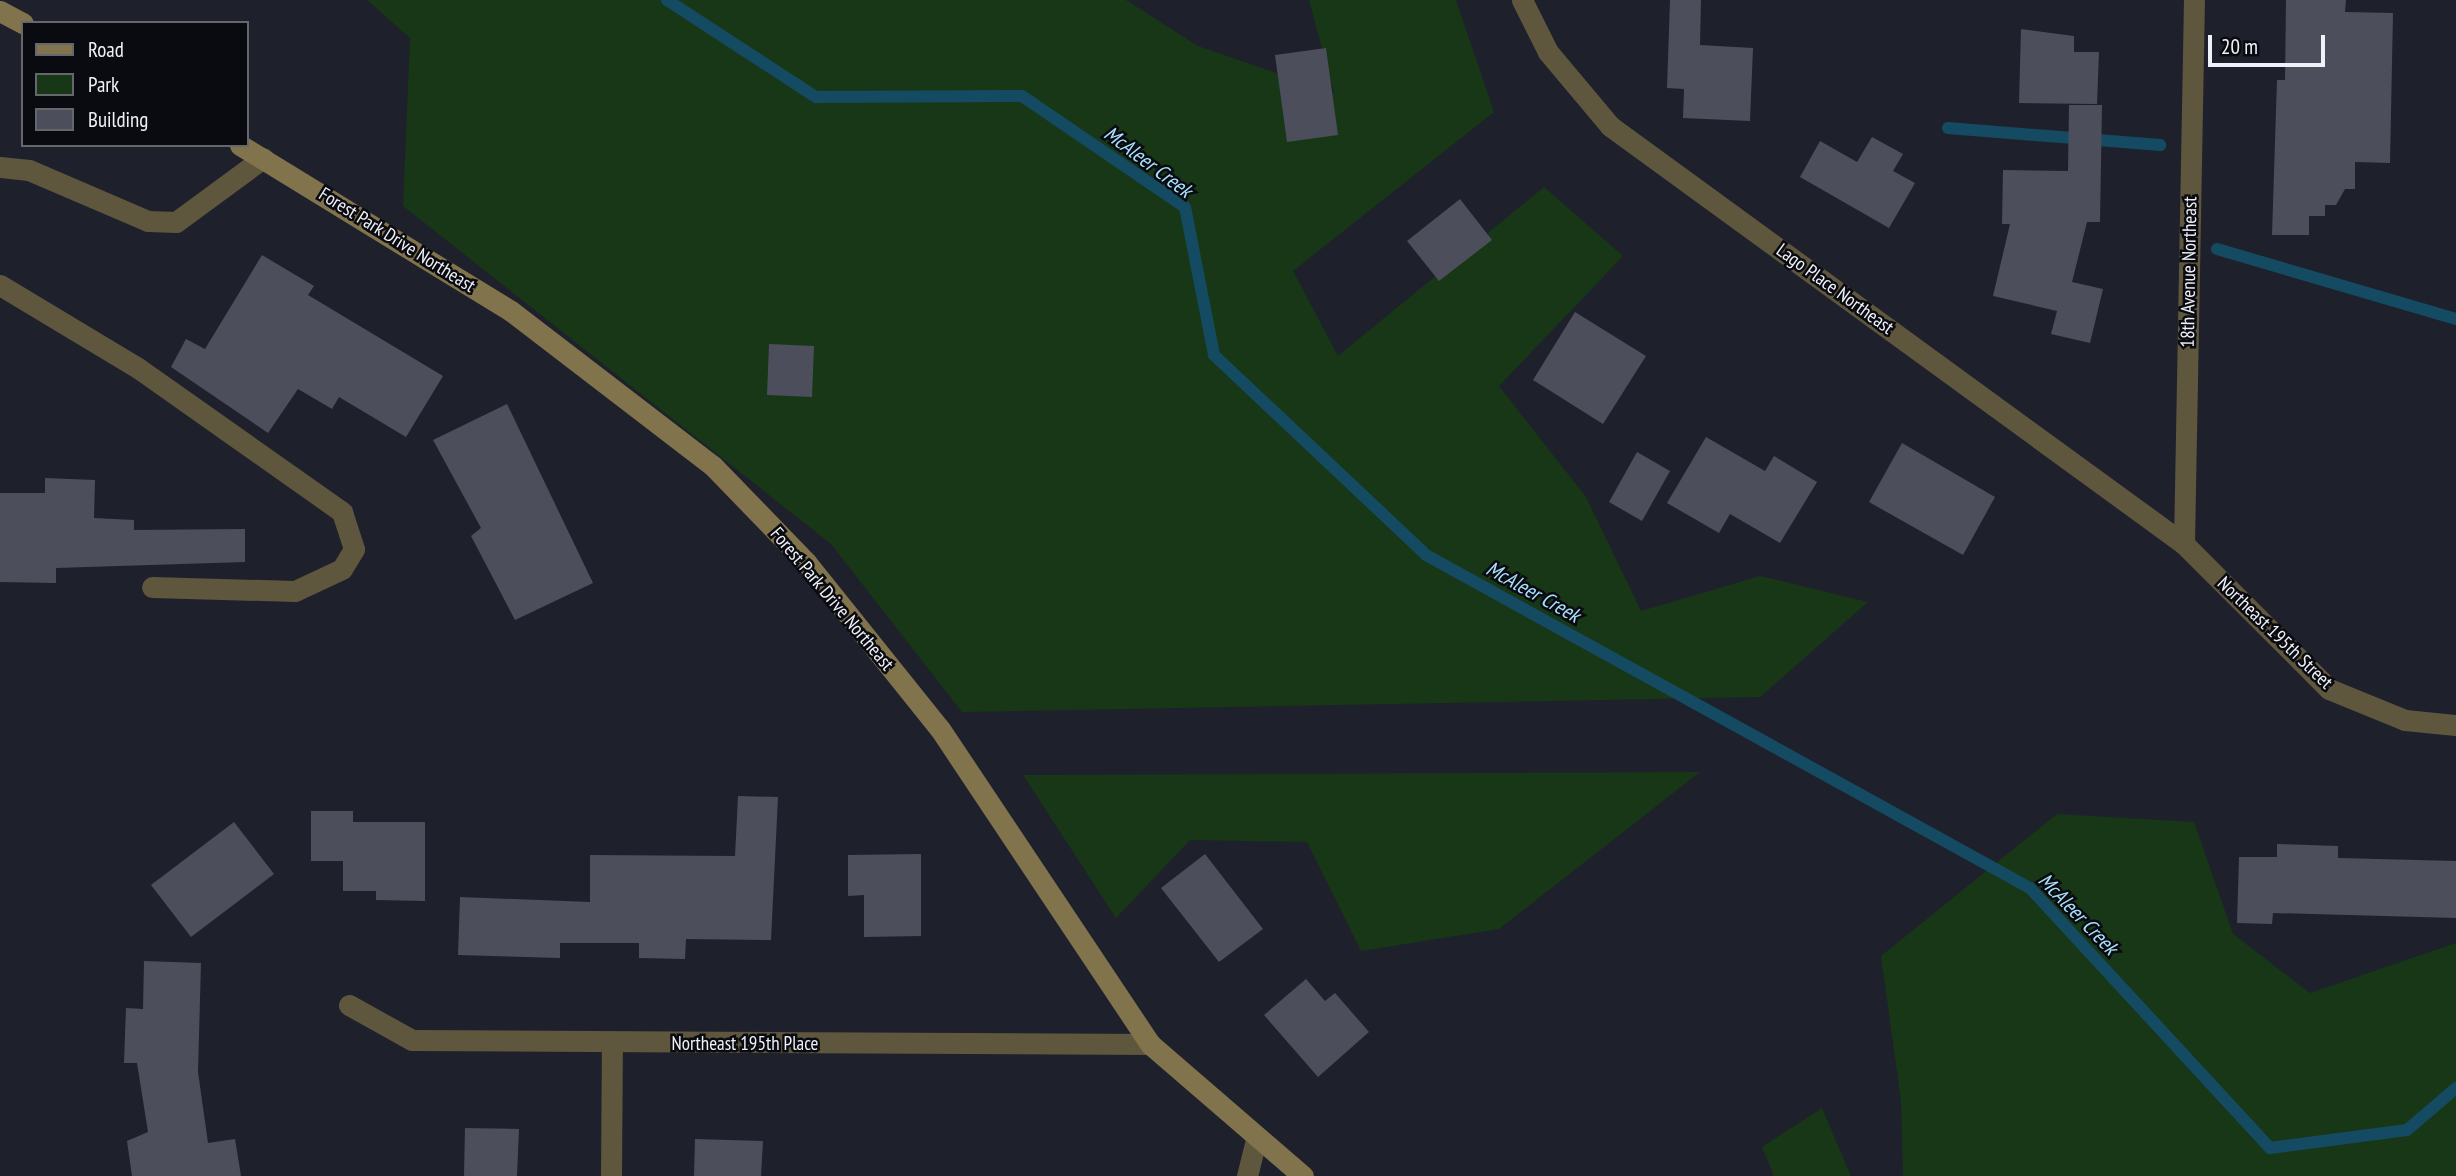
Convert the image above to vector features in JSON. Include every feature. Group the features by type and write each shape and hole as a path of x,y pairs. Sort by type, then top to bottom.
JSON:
{"street":[{"name":"Lago Place Northeast","path":"1522,0 1548,52 1610,126 2184,544"},
{"name":"18th Avenue Northeast","path":"2184,544 2194,0"},
{"path":"0,11 21,22"},
{"name":"Forest Park Drive Northeast","path":"244,147 511,312 713,466 806,562 940,729 1150,1044 1256,1141 1303,1176"},
{"path":"0,167 29,170 148,221 176,222 263,158"},
{"path":"0,285 138,368 342,512 354,548 342,569 295,591 152,587"},
{"name":"Northeast 195th Street","path":"2184,544 2329,689 2405,720 2456,725"},
{"name":"Northeast 195th Place","path":"349,1005 412,1040 611,1044 1150,1044"},
{"path":"611,1044 611,1176"},
{"path":"1247,1176 1256,1141"}],"green space":[{"path":"367,0 1126,0 1198,46 1334,93 1309,0 1456,0 1494,112 1293,271 1338,356 1544,187 1623,256 1499,386 1586,497 1641,611 1760,576 1868,602 1760,697 962,712 831,544 403,206 410,38"},
{"path":"1700,772 1499,929 1361,951 1307,842 1190,840 1116,918 1023,775"},
{"path":"2057,814 2194,822 2233,934 2310,993 2456,943 2456,1176 1903,1176 1901,1101 1881,956"},
{"path":"1822,1108 1851,1176 1774,1176 1762,1147"}],"building":[{"path":"1670,0 1701,0 1700,45 1753,48 1750,121 1683,118 1684,89 1667,88"},
{"path":"2286,0 2346,0 2345,12 2393,13 2390,163 2355,162 2355,189 2345,189 2336,205 2325,205 2325,216 2309,216 2309,235 2272,235 2277,80 2285,80"},
{"path":"2021,29 2074,36 2074,52 2099,52 2097,104 2019,103"},
{"path":"1326,48 1338,135 1287,142 1275,55"},
{"path":"2069,105 2102,105 2100,222 2087,222 2072,282 2103,289 2090,343 2051,334 2057,311 1993,296 2010,224 2002,224 2003,170 2068,171"},
{"path":"1872,137 1903,154 1893,171 1915,183 1889,228 1800,177 1820,141 1857,162"},
{"path":"1460,199 1492,240 1439,281 1407,241"},
{"path":"262,255 314,286 308,295 443,376 406,437 339,397 332,409 298,389 268,433 171,367 186,339 205,349"},
{"path":"1575,312 1646,356 1603,424 1533,380"},
{"path":"769,344 814,346 812,397 767,395"},
{"path":"507,404 593,583 515,620 471,536 481,528 433,440"},
{"path":"1706,437 1765,471 1774,456 1817,482 1780,543 1730,514 1719,533 1667,503"},
{"path":"1902,443 1995,497 1963,555 1869,502"},
{"path":"1637,452 1670,471 1642,521 1609,502"},
{"path":"45,478 95,480 94,518 134,520 134,530 245,529 245,562 56,568 56,583 0,582 0,493 45,493"},
{"path":"738,796 778,797 771,940 686,939 685,959 639,958 639,943 560,943 560,958 458,955 460,897 590,902 590,855 735,856"},
{"path":"311,811 353,811 353,822 425,822 425,901 376,900 376,891 343,891 343,861 311,861"},
{"path":"234,822 274,874 191,937 151,885"},
{"path":"2277,844 2338,846 2338,858 2456,861 2456,918 2273,913 2272,924 2237,923 2239,857 2277,857"},
{"path":"921,854 921,936 864,937 864,895 848,896 848,855"},
{"path":"1205,854 1263,929 1219,962 1161,888"},
{"path":"144,961 201,963 198,1072 208,1143 235,1139 241,1176 132,1176 127,1141 148,1132 137,1063 124,1063 126,1008 143,1009"},
{"path":"1306,979 1325,1001 1335,993 1369,1032 1318,1077 1264,1015"},
{"path":"465,1128 519,1129 517,1176 464,1176"},
{"path":"695,1139 763,1141 761,1176 694,1176"}],"waterway":[{"name":"McAleer Creek","path":"667,0 816,97 1022,96 1185,207 1214,355 1426,555 2030,888 2270,1148 2407,1130 2456,1088"},
{"path":"1948,128 2160,145"},
{"path":"2217,249 2456,319"}]}
